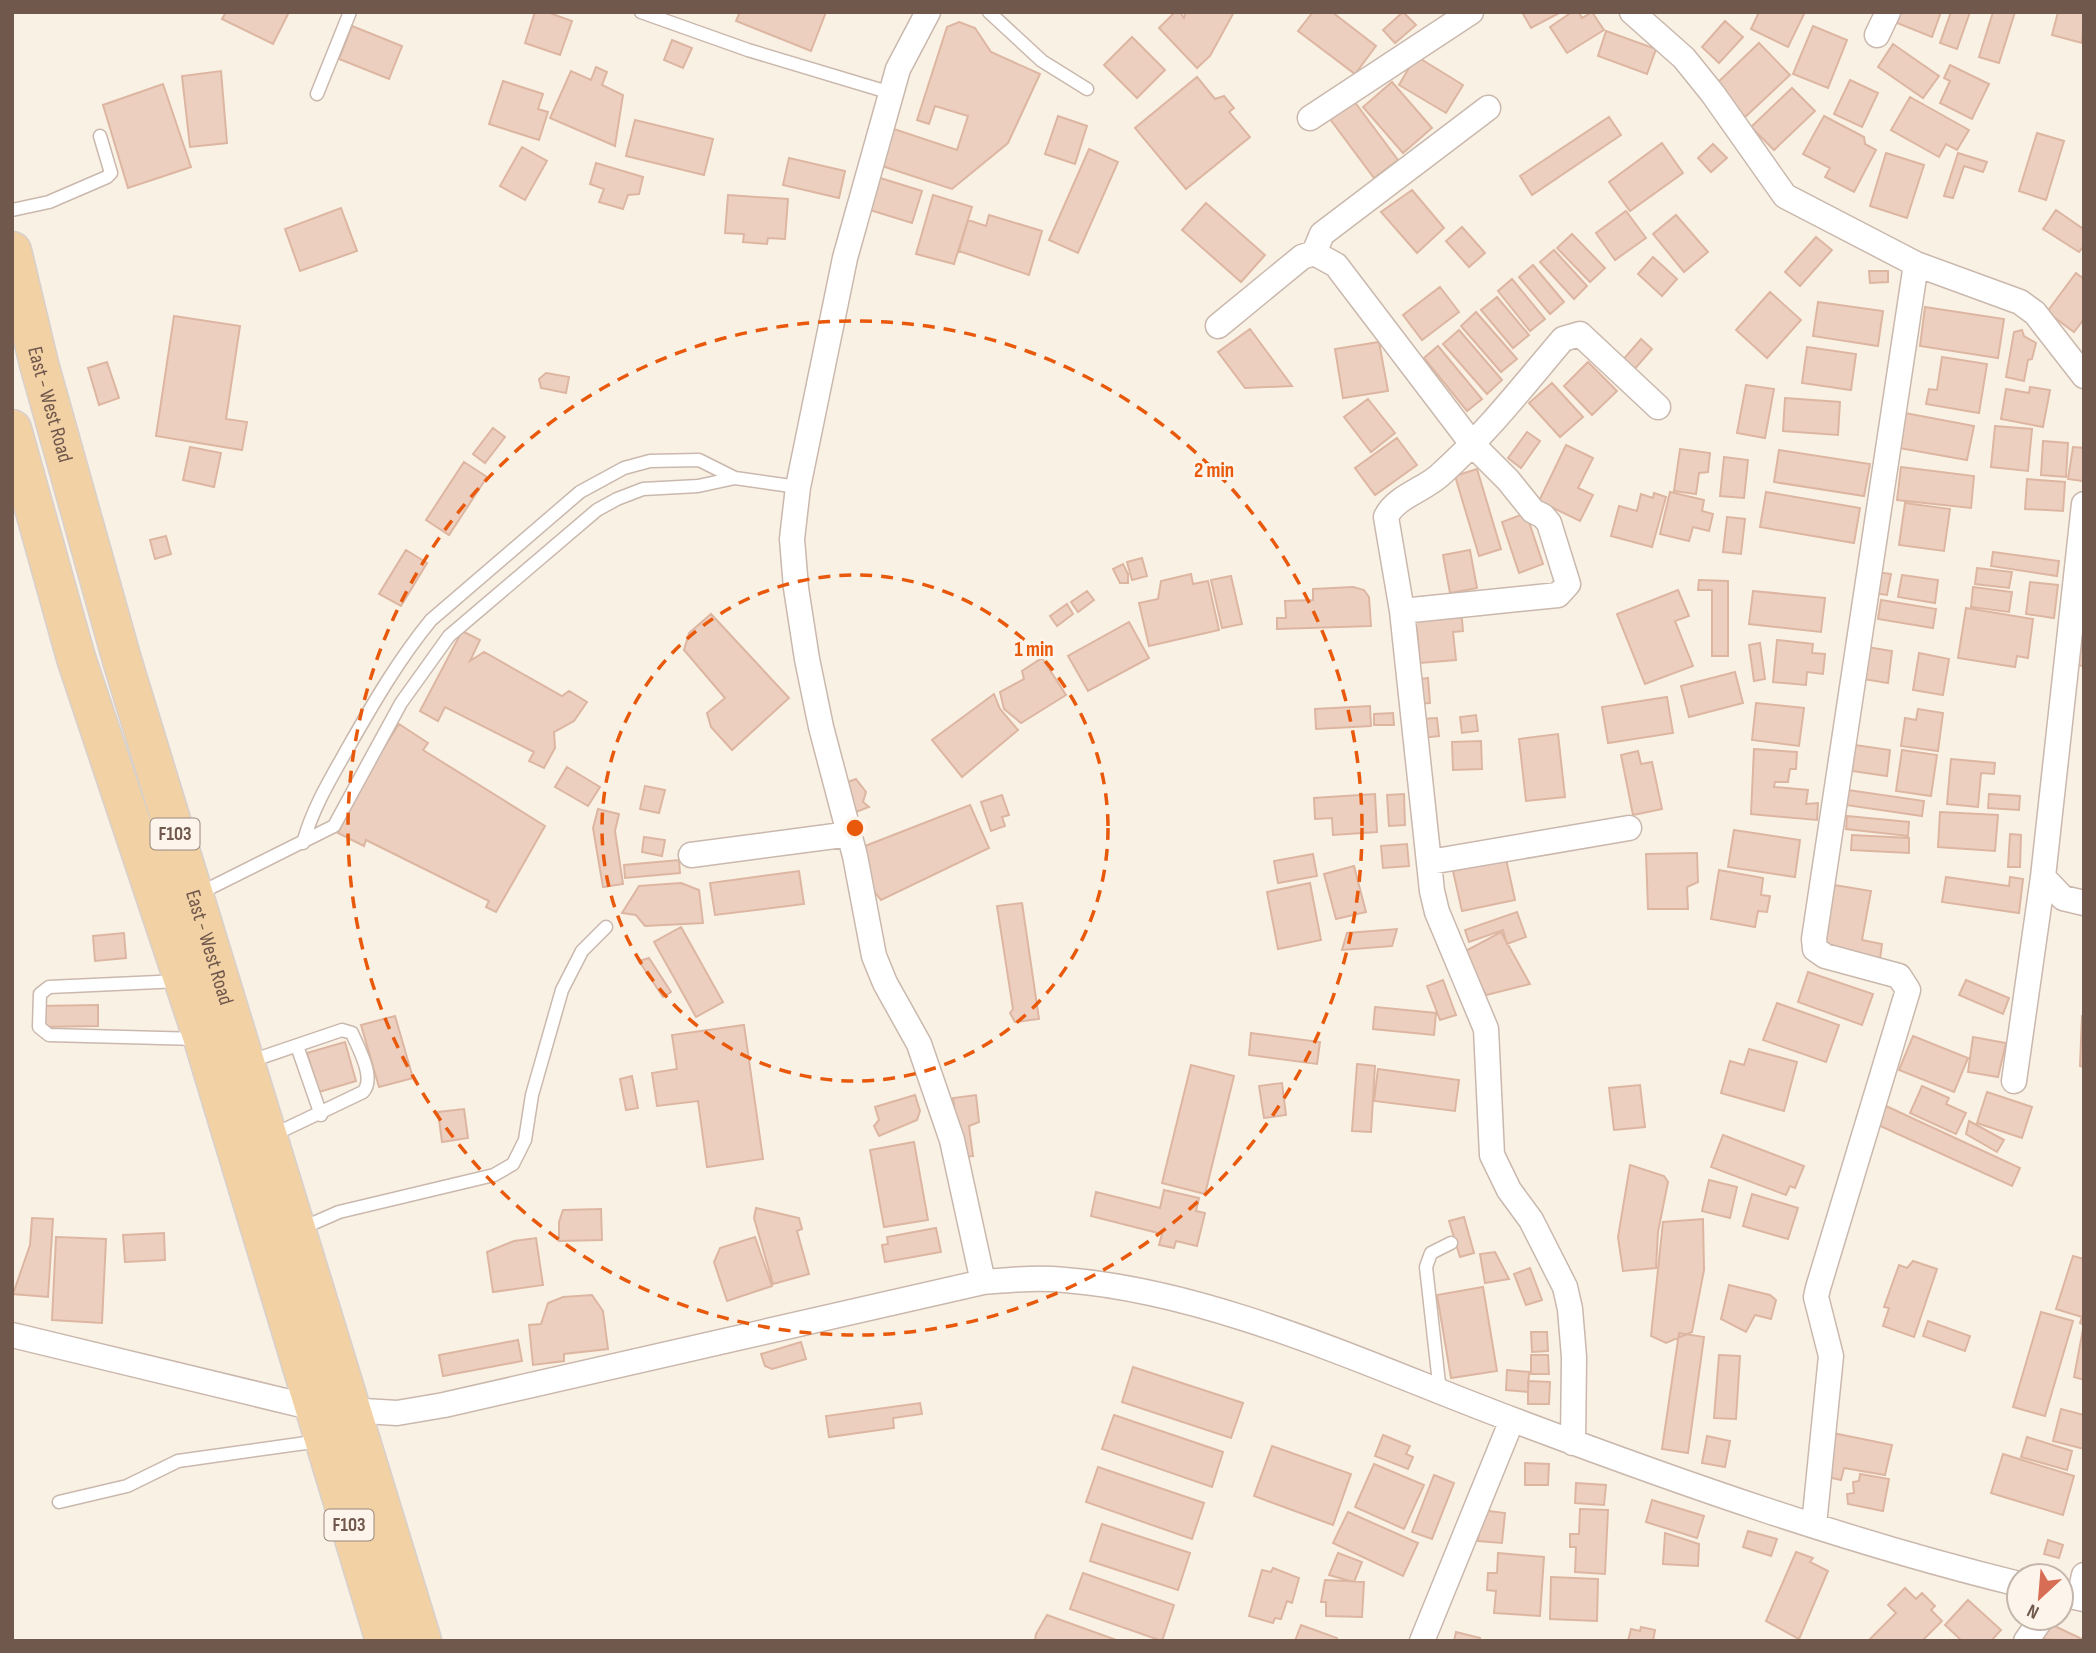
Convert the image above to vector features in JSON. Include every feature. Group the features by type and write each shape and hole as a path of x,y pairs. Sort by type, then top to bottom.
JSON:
{"main road":[{"name":"East - West Road","path":"12,251 76,502 422,1641"},
{"name":"East - West Road","path":"12,429 76,658 203,1039 385,1641"}],"street":[{"path":"928,12 913,36 891,93 845,258 798,486 792,539 796,587 821,727 850,834 873,956 919,1044 952,1140 983,1282"},
{"path":"1310,118 1471,12"},
{"path":"1632,12 1684,58 1713,94 1785,196 1916,264 2029,307 2084,376"},
{"path":"1877,35 1888,12"},
{"path":"1314,253 1322,234 1488,108"},
{"path":"1218,326 1302,257 1314,253 1325,256 1344,274 1473,445 1508,480 1533,511 1549,523 1568,583 1558,595 1402,611"},
{"path":"1814,1525 1831,1356 1818,1303 1818,1288 1908,990 1899,976 1825,957 1815,949 1814,939 1916,264"},
{"path":"1573,1443 1574,1357 1567,1298 1531,1220 1509,1189 1492,1155 1486,1029 1437,912 1402,611 1386,517 1390,508 1434,480 1473,445 1563,339 1580,334 1658,407"},
{"path":"2014,1081 2043,877 2084,504"},
{"path":"1430,862 1629,828"},
{"path":"691,855 850,834"},
{"path":"2043,877 2063,898 2084,903"},
{"path":"12,1335 319,1425 352,1413 397,1413 444,1405 983,1282 1062,1279 1132,1289 1252,1322 1573,1443 1814,1525 1941,1565 2005,1581"},
{"path":"1422,1641 1512,1420"}],"lane":[{"path":"317,94 349,12"},
{"path":"641,12 748,50 891,93"},
{"path":"989,12 1042,61 1087,89"},
{"path":"12,210 50,202 107,177 111,173 100,136"},
{"path":"303,843 312,813 379,693 431,620 580,492 624,467 650,461 699,460 734,478"},
{"path":"194,895 334,826 401,703 435,653 499,593 597,510 643,489 698,485 734,478 798,486"},
{"path":"483,576 499,593"},
{"path":"296,1230 339,1212 494,1175 513,1164 525,1140 532,1095 562,990 582,951 606,928"},
{"path":"183,981 49,987 40,994 39,1027 49,1035 203,1039"},
{"path":"245,1063 348,1030 364,1063 367,1088 321,1115 268,1138"},
{"path":"297,1046 321,1115"},
{"path":"1440,1392 1426,1267 1431,1253 1451,1243"},
{"path":"60,1502 127,1486 178,1461 319,1425"}],"building":[{"path":"226,12 289,12 273,44 222,19"},
{"path":"535,12 547,12 572,21 560,55 525,43"},
{"path":"740,12 826,12 811,51 736,21"},
{"path":"1175,12 1180,12 1184,18 1186,12 1234,12 1210,56 1197,68 1159,28"},
{"path":"1313,12 1332,12 1376,46 1355,74 1298,31"},
{"path":"1403,12 1416,25 1395,43 1383,30"},
{"path":"1522,12 1561,12 1531,28"},
{"path":"1572,12 1579,12 1582,18 1592,12 1604,30 1567,53 1550,27"},
{"path":"1759,12 1805,12 1788,47 1751,29"},
{"path":"1901,12 1941,12 1932,37 1897,23"},
{"path":"1951,12 1970,12 1957,49 1940,43"},
{"path":"1993,12 2015,12 1999,63 1979,57"},
{"path":"2058,12 2084,12 2082,43 2052,35"},
{"path":"1725,21 1743,37 1719,63 1702,47"},
{"path":"959,22 975,28 991,52 1040,74 1008,143 952,189 879,165 891,128 957,150 968,116 935,106 929,124 917,120 947,27"},
{"path":"352,26 402,46 389,79 339,59"},
{"path":"1813,26 1847,40 1828,88 1793,74"},
{"path":"1606,31 1656,49 1647,74 1598,56"},
{"path":"1132,37 1165,70 1137,98 1104,65"},
{"path":"672,40 692,48 683,68 664,60"},
{"path":"1759,43 1790,75 1744,118 1714,86"},
{"path":"1893,44 1939,76 1923,98 1878,67"},
{"path":"1416,56 1463,85 1446,113 1399,85"},
{"path":"1950,65 1989,84 1972,119 1940,103 1950,81 1944,78"},
{"path":"596,67 607,72 602,85 623,95 615,146 550,118 571,71 591,80"},
{"path":"221,71 227,143 190,147 182,76"},
{"path":"1197,77 1215,99 1224,96 1234,108 1229,112 1250,137 1186,189 1135,128"},
{"path":"1850,80 1878,93 1862,127 1834,114"},
{"path":"503,81 543,94 538,109 548,112 539,140 489,124"},
{"path":"1392,82 1432,128 1403,153 1363,107"},
{"path":"163,84 191,167 128,188 103,105"},
{"path":"1792,88 1815,111 1774,150 1751,127"},
{"path":"1910,97 1969,130 1957,150 1946,144 1939,157 1891,130"},
{"path":"1354,101 1398,160 1374,178 1330,119"},
{"path":"1058,116 1087,126 1075,164 1045,154"},
{"path":"1824,116 1864,137 1865,144 1876,150 1854,192 1825,177 1830,168 1803,154"},
{"path":"1609,117 1621,135 1532,195 1520,176"},
{"path":"635,120 713,139 704,175 626,156"},
{"path":"2037,133 2064,141 2046,200 2019,191"},
{"path":"1662,143 1683,173 1630,211 1609,182"},
{"path":"1713,144 1727,158 1711,172 1698,158"},
{"path":"522,147 547,161 525,200 500,186"},
{"path":"1089,149 1118,162 1078,253 1049,240"},
{"path":"1886,153 1924,165 1907,218 1870,206"},
{"path":"1958,153 1987,162 1983,172 1964,166 1953,198 1944,196"},
{"path":"789,158 845,171 839,198 783,185"},
{"path":"596,163 643,177 639,194 628,195 623,209 599,202 604,189 590,184"},
{"path":"877,177 922,191 912,223 867,209"},
{"path":"1412,190 1444,228 1417,253 1381,212"},
{"path":"728,195 788,199 785,239 768,238 767,244 743,242 744,234 725,233"},
{"path":"933,195 972,207 954,264 916,254"},
{"path":"1206,203 1265,255 1241,282 1182,230"},
{"path":"341,208 357,251 300,271 285,229"},
{"path":"2056,210 2082,228 2084,225 2084,246 2079,252 2043,229"},
{"path":"1626,211 1646,238 1615,260 1596,233"},
{"path":"989,215 1042,231 1029,275 959,251 968,220 986,226"},
{"path":"1676,215 1708,252 1684,272 1653,234"},
{"path":"1462,227 1485,253 1469,267 1446,241"},
{"path":"1572,234 1605,268 1590,282 1557,248"},
{"path":"1816,237 1832,250 1800,286 1785,272"},
{"path":"1554,250 1587,286 1574,299 1540,262"},
{"path":"1653,257 1677,279 1662,296 1638,274"},
{"path":"1533,265 1564,302 1550,314 1519,277"},
{"path":"1869,271 1888,271 1888,282 1870,283"},
{"path":"2076,273 2084,279 2084,319 2074,332 2047,312"},
{"path":"1512,279 1545,319 1530,331 1498,291"},
{"path":"1440,287 1459,312 1422,340 1403,315"},
{"path":"1770,292 1801,320 1767,358 1736,330"},
{"path":"1497,297 1529,335 1513,348 1481,310"},
{"path":"1818,302 1883,311 1878,346 1813,336"},
{"path":"1925,307 2004,319 1998,358 1920,346"},
{"path":"1476,312 1517,359 1501,372 1461,326"},
{"path":"174,316 240,326 226,419 247,422 242,450 156,436"},
{"path":"1250,329 1292,386 1245,388 1218,352"},
{"path":"1459,330 1502,380 1487,394 1443,344"},
{"path":"2022,330 2024,336 2036,343 2032,359 2028,360 2024,381 2006,377 2014,332"},
{"path":"1641,339 1652,349 1633,371 1621,362"},
{"path":"1379,342 1388,391 1343,398 1335,349"},
{"path":"1438,346 1482,399 1467,411 1424,358"},
{"path":"1807,347 1856,354 1851,390 1802,383"},
{"path":"1942,357 1987,364 1979,413 1926,404 1929,389 1937,390"},
{"path":"107,362 119,398 99,405 88,368"},
{"path":"1588,362 1617,391 1592,415 1564,386"},
{"path":"546,373 569,377 566,393 541,388 539,379"},
{"path":"1552,383 1583,417 1560,437 1529,403"},
{"path":"1746,385 1774,389 1765,438 1737,433"},
{"path":"2030,387 2050,390 2043,427 2001,419 2006,389 2029,393"},
{"path":"1785,398 1840,402 1838,435 1783,431"},
{"path":"1368,399 1395,433 1371,452 1344,417"},
{"path":"1905,413 1974,426 1967,460 1899,448"},
{"path":"1995,426 2032,429 2028,471 1991,467"},
{"path":"493,428 505,437 485,463 473,454"},
{"path":"1527,432 1540,441 1521,468 1508,458"},
{"path":"1397,438 1417,465 1375,495 1355,468"},
{"path":"2043,441 2068,443 2066,477 2041,475"},
{"path":"1566,445 1593,458 1578,488 1593,495 1580,521 1539,501"},
{"path":"190,447 221,453 214,487 183,480"},
{"path":"2073,447 2084,448 2083,481 2068,479"},
{"path":"1680,449 1710,453 1708,472 1699,473 1696,494 1674,491"},
{"path":"1779,450 1870,464 1864,496 1774,482"},
{"path":"1724,457 1748,460 1744,498 1720,496"},
{"path":"464,462 487,477 449,535 426,520"},
{"path":"1901,467 1974,476 1971,508 1897,500"},
{"path":"1477,469 1501,549 1479,556 1455,476"},
{"path":"2027,479 2065,482 2063,511 2025,509"},
{"path":"1670,492 1704,500 1702,511 1713,514 1709,531 1693,527 1689,541 1660,534"},
{"path":"1766,492 1860,508 1854,543 1760,527"},
{"path":"1654,493 1666,497 1652,547 1611,536 1619,506 1637,511 1641,494 1653,498"},
{"path":"1905,503 1950,509 1944,551 1899,545"},
{"path":"1526,513 1543,564 1519,573 1502,522"},
{"path":"1727,517 1745,519 1741,554 1723,552"},
{"path":"166,536 171,554 155,559 150,540"},
{"path":"406,550 427,563 401,606 379,594"},
{"path":"1470,550 1477,588 1450,593 1443,555"},
{"path":"1993,552 2059,561 2057,576 1991,566"},
{"path":"1142,558 1147,576 1132,580 1127,562"},
{"path":"1123,564 1128,574 1128,583 1120,583 1113,569"},
{"path":"1977,568 2012,572 2009,588 1975,584"},
{"path":"1877,572 1891,574 1887,595 1873,593"},
{"path":"1191,574 1193,584 1208,581 1219,630 1149,646 1139,603 1158,599 1161,581"},
{"path":"1902,575 1938,580 1935,603 1898,597"},
{"path":"1231,576 1242,624 1222,628 1211,580"},
{"path":"1699,580 1728,581 1728,656 1712,656 1712,590 1698,590"},
{"path":"2030,582 2058,585 2054,618 2026,614"},
{"path":"1353,587 1364,590 1369,597 1371,626 1277,629 1277,618 1286,618 1285,601 1313,600 1313,589"},
{"path":"1973,587 2012,592 2009,612 1971,607"},
{"path":"1678,590 1689,616 1675,621 1693,666 1645,684 1617,614"},
{"path":"1087,591 1094,600 1078,612 1071,602"},
{"path":"1753,591 1825,598 1821,632 1749,624"},
{"path":"1881,600 1936,609 1933,628 1878,619"},
{"path":"1067,604 1073,614 1057,626 1050,616"},
{"path":"1966,608 2033,619 2028,658 2017,656 2015,667 1958,658"},
{"path":"1461,609 1463,631 1453,632 1456,660 1420,663 1417,630 1409,631 1408,614"},
{"path":"711,614 789,698 732,750 711,727 707,713 725,698 684,650 689,633"},
{"path":"1129,622 1149,658 1088,691 1068,656"},
{"path":"2080,628 2084,628 2084,666 2075,665"},
{"path":"462,631 480,640 470,661 484,652 562,696 569,691 587,702 574,721 554,732 555,748 544,768 529,761 534,752 445,707 438,721 420,711"},
{"path":"1777,640 1813,644 1812,653 1825,654 1823,674 1807,672 1806,685 1773,682"},
{"path":"1760,643 1765,679 1754,681 1749,645"},
{"path":"1867,647 1892,651 1888,683 1863,679"},
{"path":"1919,653 1949,659 1943,695 1913,690"},
{"path":"1042,658 1066,695 1021,723 1004,709 1000,692 1024,679 1022,671"},
{"path":"1735,672 1743,703 1689,717 1681,686"},
{"path":"1428,678 1430,703 1416,704 1414,680"},
{"path":"994,694 1000,709 1018,730 962,777 932,740"},
{"path":"1667,697 1673,733 1608,743 1602,707"},
{"path":"1756,703 1804,708 1799,746 1752,740"},
{"path":"1370,706 1371,726 1316,729 1315,709"},
{"path":"1918,709 1943,713 1938,751 1901,746 1905,718 1916,720"},
{"path":"1393,713 1394,725 1374,725 1374,714"},
{"path":"1476,715 1478,731 1462,733 1460,717"},
{"path":"1437,718 1439,736 1422,738 1420,719"},
{"path":"399,724 428,743 423,750 545,826 496,912 486,907 489,901 366,840 364,846 338,833 364,779"},
{"path":"1558,734 1565,797 1526,801 1519,739"},
{"path":"1481,741 1482,769 1453,770 1452,742"},
{"path":"1855,745 1890,750 1887,776 1852,771"},
{"path":"1754,749 1797,752 1796,769 1790,769 1788,782 1775,782 1774,787 1808,790 1806,804 1818,803 1817,820 1751,814"},
{"path":"1902,750 1937,755 1931,796 1896,791"},
{"path":"1638,751 1641,764 1652,762 1662,809 1633,815 1621,755"},
{"path":"1951,759 1995,763 1994,774 1981,773 1978,807 1947,804"},
{"path":"567,767 600,787 588,806 555,787"},
{"path":"856,779 866,792 863,802 869,807 856,812 842,784"},
{"path":"645,786 665,790 659,813 640,809"},
{"path":"1848,790 1924,801 1922,816 1846,805"},
{"path":"1375,794 1377,832 1333,835 1332,818 1315,819 1314,798"},
{"path":"1404,794 1405,825 1389,826 1387,795"},
{"path":"1989,794 2020,796 2019,810 1988,808"},
{"path":"1002,795 1009,815 1002,817 1005,826 991,831 981,802"},
{"path":"970,805 989,848 881,900 862,877 865,846"},
{"path":"598,809 619,814 615,831 623,884 603,887 593,828"},
{"path":"1940,812 1998,815 1995,851 1938,847"},
{"path":"1847,816 1909,822 1908,836 1846,829"},
{"path":"1734,830 1800,840 1795,877 1728,867"},
{"path":"2010,834 2021,835 2020,867 2008,867"},
{"path":"1852,835 1909,838 1909,853 1851,850"},
{"path":"644,837 665,840 662,856 642,852"},
{"path":"1407,844 1409,866 1383,868 1381,846"},
{"path":"1697,853 1698,882 1687,887 1688,909 1648,909 1646,854"},
{"path":"1313,854 1317,876 1278,883 1274,861"},
{"path":"1506,859 1515,900 1462,911 1453,871"},
{"path":"679,860 680,873 625,878 624,865"},
{"path":"1354,866 1366,912 1336,919 1324,874"},
{"path":"1719,870 1763,878 1761,895 1770,896 1767,912 1758,911 1755,927 1711,919"},
{"path":"799,871 804,904 715,915 710,883"},
{"path":"1946,877 2009,886 2010,877 2023,879 2019,913 1942,902"},
{"path":"681,883 699,890 703,923 645,926 636,915 622,913 639,886"},
{"path":"1310,883 1321,940 1278,949 1267,892"},
{"path":"1834,885 1871,891 1862,940 1882,944 1880,959 1822,948"},
{"path":"1022,903 1039,1019 1015,1022 1010,1013 1013,1009 997,906"},
{"path":"1517,912 1526,937 1507,944 1503,930 1469,942 1465,930"},
{"path":"681,927 723,1002 696,1017 654,942"},
{"path":"1397,929 1392,946 1342,950 1347,933"},
{"path":"1501,932 1530,984 1486,995 1462,953"},
{"path":"124,933 126,958 95,961 93,936"},
{"path":"649,958 671,992 663,997 639,961"},
{"path":"1808,972 1873,994 1862,1025 1798,1002"},
{"path":"1443,980 1456,1015 1440,1020 1427,986"},
{"path":"1966,980 2009,998 2003,1014 1959,995"},
{"path":"1777,1003 1839,1025 1826,1062 1763,1040"},
{"path":"98,1005 98,1026 39,1027 39,1006"},
{"path":"1375,1007 1436,1013 1434,1035 1373,1029"},
{"path":"395,1016 413,1078 379,1087 361,1025"},
{"path":"2084,1016 2084,1067 2080,1066"},
{"path":"744,1025 763,1159 707,1167 698,1101 657,1106 652,1073 677,1069 672,1035"},
{"path":"1251,1033 1320,1042 1317,1064 1249,1055"},
{"path":"1913,1036 1968,1058 1954,1092 1899,1070"},
{"path":"1973,1037 2006,1043 1998,1077 1968,1072"},
{"path":"345,1042 356,1081 319,1092 307,1053"},
{"path":"1749,1049 1797,1062 1784,1111 1721,1093 1730,1061 1744,1065"},
{"path":"1357,1064 1375,1066 1371,1132 1352,1131"},
{"path":"1191,1065 1234,1076 1205,1194 1162,1183"},
{"path":"1378,1069 1459,1080 1455,1111 1374,1101"},
{"path":"632,1076 638,1108 626,1110 620,1079"},
{"path":"1282,1083 1286,1115 1264,1118 1259,1086"},
{"path":"1640,1085 1645,1127 1614,1130 1609,1088"},
{"path":"1922,1086 1949,1098 1946,1104 1966,1113 1956,1134 1910,1113"},
{"path":"1987,1092 2032,1107 2022,1138 1977,1123"},
{"path":"915,1095 920,1111 917,1120 879,1136 874,1126 879,1120 875,1107"},
{"path":"976,1095 979,1122 969,1126 973,1156 961,1157 953,1098"},
{"path":"1886,1106 2020,1168 2012,1186 1878,1125"},
{"path":"464,1109 468,1138 442,1142 438,1112"},
{"path":"1969,1121 2004,1140 1997,1152 1966,1134"},
{"path":"1723,1135 1804,1166 1795,1188 1790,1186 1786,1195 1711,1167"},
{"path":"914,1142 928,1220 884,1227 870,1150"},
{"path":"1630,1165 1664,1176 1668,1182 1658,1232 1656,1268 1623,1271 1618,1237"},
{"path":"1709,1180 1737,1187 1730,1218 1702,1211"},
{"path":"1164,1190 1199,1198 1196,1211 1205,1213 1197,1246 1176,1241 1174,1248 1159,1245 1162,1234 1091,1216 1096,1192 1160,1208"},
{"path":"1752,1194 1798,1208 1788,1239 1743,1226"},
{"path":"756,1208 799,1218 802,1229 797,1231 809,1274 773,1284 754,1218"},
{"path":"601,1209 602,1240 559,1241 559,1222 563,1210"},
{"path":"1464,1217 1474,1253 1460,1257 1449,1221"},
{"path":"32,1218 53,1219 48,1297 13,1294 30,1245"},
{"path":"1703,1219 1704,1270 1692,1332 1666,1343 1651,1336 1663,1222"},
{"path":"936,1228 941,1252 885,1262 882,1245 888,1244 887,1237"},
{"path":"164,1233 165,1260 125,1262 123,1235"},
{"path":"56,1237 106,1239 102,1323 52,1320"},
{"path":"755,1237 772,1286 727,1301 714,1262 720,1248"},
{"path":"536,1238 543,1285 493,1292 487,1252 514,1241"},
{"path":"1495,1252 1509,1279 1485,1283 1480,1254"},
{"path":"2073,1256 2084,1259 2084,1325 2080,1323 2082,1317 2056,1309"},
{"path":"1913,1261 1937,1269 1914,1337 1883,1326 1889,1308 1884,1307 1899,1265 1907,1268"},
{"path":"1530,1268 1542,1300 1526,1305 1514,1274"},
{"path":"1729,1285 1770,1295 1776,1300 1771,1319 1755,1315 1746,1332 1721,1319"},
{"path":"1483,1287 1497,1371 1451,1378 1437,1295"},
{"path":"592,1295 603,1311 608,1349 564,1354 564,1361 533,1365 529,1325 541,1324 548,1303 563,1297"},
{"path":"2041,1312 2073,1321 2045,1416 2013,1407"},
{"path":"1928,1321 1970,1336 1965,1351 1923,1336"},
{"path":"2084,1330 2084,1380 2074,1377"},
{"path":"1531,1332 1547,1332 1548,1351 1532,1352"},
{"path":"1679,1333 1704,1337 1688,1453 1662,1449"},
{"path":"518,1340 522,1361 443,1376 439,1355"},
{"path":"801,1342 806,1359 772,1369 765,1366 761,1354"},
{"path":"1531,1355 1548,1355 1549,1374 1531,1374"},
{"path":"1719,1355 1740,1356 1736,1419 1714,1418"},
{"path":"1133,1367 1243,1403 1231,1438 1122,1402"},
{"path":"1507,1370 1529,1372 1528,1392 1506,1390"},
{"path":"1528,1381 1550,1382 1549,1404 1528,1404"},
{"path":"920,1403 922,1414 893,1418 894,1428 829,1437 826,1416"},
{"path":"2061,1409 2084,1415 2084,1449 2053,1441"},
{"path":"1114,1415 1223,1452 1212,1487 1102,1449"},
{"path":"1828,1432 1892,1445 1885,1475 1844,1468 1841,1480 1823,1476"},
{"path":"1383,1435 1410,1446 1406,1454 1413,1457 1408,1469 1375,1456"},
{"path":"1707,1436 1730,1441 1725,1467 1702,1463"},
{"path":"2027,1437 2072,1451 2067,1470 2021,1457"},
{"path":"1272,1446 1351,1474 1333,1525 1254,1496"},
{"path":"2003,1454 2074,1476 2063,1515 1991,1493"},
{"path":"1525,1463 1549,1464 1548,1485 1525,1485"},
{"path":"1374,1464 1424,1485 1404,1529 1355,1507"},
{"path":"1098,1467 1204,1503 1192,1539 1086,1502"},
{"path":"1860,1474 1889,1479 1883,1511 1848,1504 1847,1494 1854,1493 1853,1482 1859,1481"},
{"path":"1434,1475 1454,1483 1432,1539 1412,1532"},
{"path":"1576,1483 1606,1485 1604,1505 1575,1503"},
{"path":"1652,1500 1704,1516 1697,1538 1646,1522"},
{"path":"1580,1509 1608,1510 1605,1574 1575,1572 1576,1547 1570,1547 1570,1534 1579,1534"},
{"path":"1481,1510 1505,1513 1502,1543 1478,1541"},
{"path":"1348,1512 1418,1543 1403,1576 1333,1543"},
{"path":"1102,1524 1190,1553 1178,1590 1090,1561"},
{"path":"1748,1531 1777,1539 1771,1556 1743,1547"},
{"path":"1665,1533 1699,1544 1698,1566 1663,1564"},
{"path":"2048,1540 2063,1545 2059,1558 2044,1554"},
{"path":"1796,1552 1813,1558 1810,1562 1828,1571 1799,1639 1766,1621"},
{"path":"1338,1553 1362,1562 1354,1582 1329,1575"},
{"path":"1498,1553 1544,1557 1540,1616 1494,1613 1496,1591 1487,1590 1488,1573 1497,1573"},
{"path":"1273,1568 1299,1578 1292,1603 1287,1601 1281,1619 1275,1618 1273,1623 1249,1616 1262,1570 1271,1572"},
{"path":"1083,1573 1174,1605 1162,1641 1070,1609"},
{"path":"1551,1577 1598,1579 1597,1621 1550,1619"},
{"path":"1325,1580 1364,1582 1362,1617 1326,1616 1326,1602 1321,1602"},
{"path":"1905,1588 1916,1599 1922,1593 1935,1606 1931,1610 1942,1621 1922,1641 1868,1641 1896,1613 1888,1605"},
{"path":"1968,1600 2001,1630 1991,1641 1962,1641 1945,1625"},
{"path":"1047,1615 1119,1641 1035,1641"},
{"path":"1301,1625 1337,1638 1336,1641 1295,1641"},
{"path":"1641,1627 1655,1630 1653,1641 1628,1641 1631,1629 1640,1631"},
{"path":"1456,1632 1480,1638 1479,1641 1454,1641"},
{"path":"2041,1632 2067,1632 2084,1641 2038,1639"}]}
